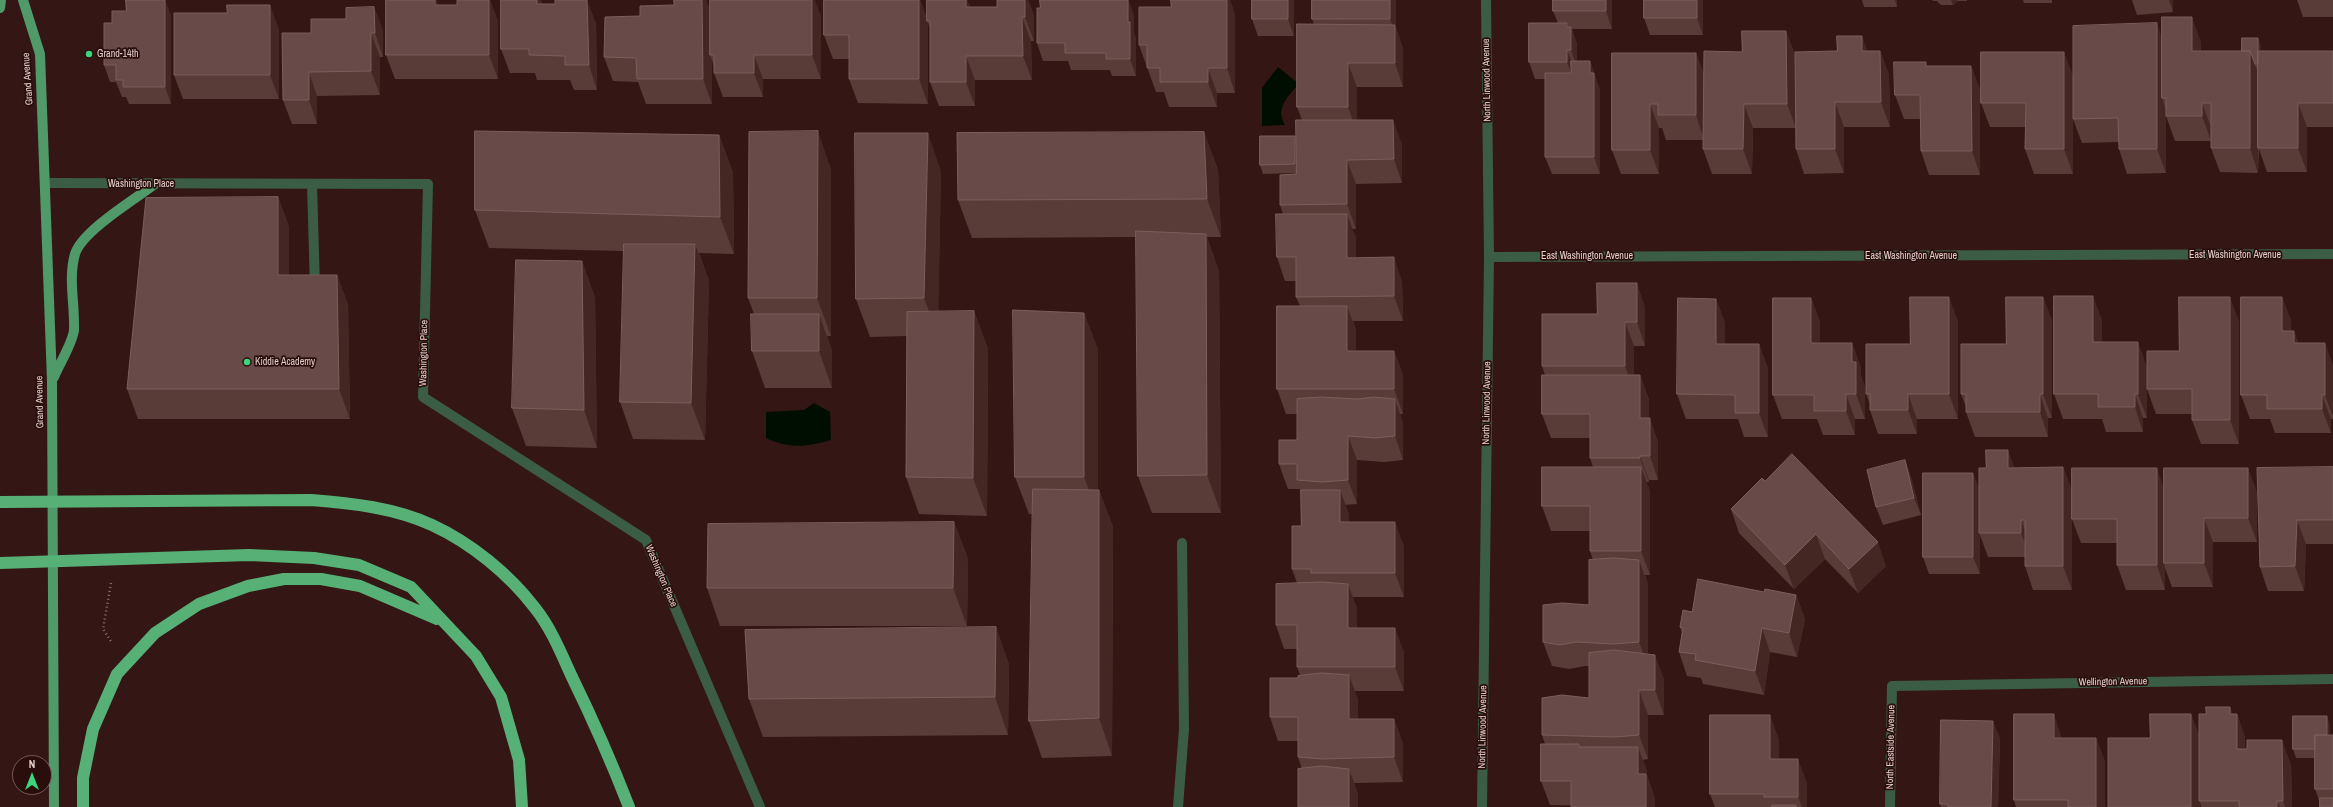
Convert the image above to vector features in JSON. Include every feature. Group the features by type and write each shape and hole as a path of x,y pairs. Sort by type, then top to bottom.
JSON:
{"highway":[{"path":"0,502 54,503 311,500 357,505 390,512 432,525 465,544 486,560 514,583 536,608 552,634 607,749 629,807"},
{"path":"0,563 249,555 314,558 359,566 411,587 476,656 501,697 519,760 522,807"},
{"path":"83,807 82,778 93,728 117,674 155,633 199,604 248,586 284,580 321,579 360,586 441,620"}],"main road":[{"path":"0,8 1,0"},
{"name":"Grand Avenue","path":"23,0 40,54 45,183 52,381 54,503 54,807"},
{"path":"52,381 74,331 71,299 76,253 88,236 106,220 155,184"}],"street":[{"name":"North Linwood Avenue","path":"1482,807 1490,257 1486,0"},
{"name":"Washington Place","path":"45,183 428,184 423,397 646,540 760,807"},
{"path":"312,184 315,289"},
{"name":"East Washington Avenue","path":"1490,257 2333,254"},
{"path":"1178,807 1184,728 1182,543"},
{"name":"Wellington Avenue","path":"1892,686 2333,678"},
{"name":"North Eastside Avenue","path":"1890,807 1892,686"}],"path":[{"path":"112,582 103,629 112,643"}],"shaded area":[{"path":"1278,67 1299,84 1287,98 1282,108 1282,119 1285,125 1262,126 1262,88"},
{"path":"814,403 830,412 831,440 798,446 774,442 766,438 766,412 804,410"}],"building":[{"path":"126,0 165,0 165,87 123,87 123,80 116,80 116,65 104,65 104,23 112,23 112,11 126,11"},
{"path":"386,0 435,0 435,5 457,5 457,0 489,0 489,55 386,55"},
{"path":"501,0 537,0 537,4 555,4 555,0 587,0 589,65 565,65 565,56 529,55 529,49 501,49"},
{"path":"674,0 702,0 703,79 637,79 636,58 604,57 605,17 640,16 640,6 674,5"},
{"path":"710,0 812,0 812,55 754,55 754,73 714,73 714,55 710,55"},
{"path":"824,0 919,0 919,79 849,79 849,35 824,35"},
{"path":"927,0 966,0 966,7 997,7 997,0 1025,0 1025,17 1022,17 1023,56 966,56 966,82 930,82 930,21 927,21"},
{"path":"1040,0 1128,0 1128,22 1130,22 1130,59 1106,59 1106,53 1065,53 1065,43 1037,43 1037,8 1040,8"},
{"path":"1171,0 1227,0 1227,68 1208,68 1208,82 1160,82 1160,68 1147,68 1147,45 1139,45 1139,7 1171,7"},
{"path":"1252,0 1288,0 1288,19 1252,19"},
{"path":"1312,0 1390,0 1390,19 1312,19"},
{"path":"1553,0 1606,0 1606,11 1553,11"},
{"path":"1644,0 1697,0 1697,18 1644,18"},
{"path":"227,5 270,5 270,75 174,75 174,13 227,13"},
{"path":"374,7 375,33 371,33 371,71 309,72 309,100 283,100 282,33 311,33 311,19 346,19 346,8"},
{"path":"2162,17 2192,17 2192,51 2250,51 2250,148 2211,148 2211,103 2202,103 2202,116 2166,116 2166,98 2162,98"},
{"path":"1529,23 1567,23 1567,27 1571,27 1571,50 1567,50 1567,62 1529,62"},
{"path":"2157,23 2157,149 2119,149 2118,118 2073,119 2073,26"},
{"path":"1297,24 1395,25 1395,63 1348,63 1348,107 1297,107"},
{"path":"1742,31 1786,31 1787,104 1744,104 1743,149 1703,149 1704,51 1742,52"},
{"path":"1837,36 1862,36 1862,51 1880,51 1881,102 1835,102 1835,149 1796,149 1795,52 1837,51"},
{"path":"2242,38 2258,38 2258,64 2255,64 2250,51 2242,51"},
{"path":"2258,51 2333,51 2333,103 2298,103 2298,148 2258,148"},
{"path":"1981,52 2064,52 2064,149 2025,149 2026,103 1981,103"},
{"path":"1612,53 1696,53 1696,115 1658,115 1658,104 1650,104 1650,150 1612,150"},
{"path":"1571,61 1590,61 1590,73 1594,73 1594,157 1545,157 1545,73 1571,73"},
{"path":"1894,62 1926,62 1926,66 1971,66 1972,151 1921,151 1920,95 1895,95"},
{"path":"1296,120 1393,120 1394,159 1347,160 1347,204 1280,205 1280,175 1296,174"},
{"path":"475,131 719,135 720,217 475,210"},
{"path":"818,131 817,298 748,298 749,132"},
{"path":"1204,132 1207,199 958,200 957,133"},
{"path":"855,133 928,133 924,298 856,299"},
{"path":"1260,136 1295,136 1295,164 1260,165"},
{"name":"Kiddie Academy","path":"278,197 278,275 337,275 339,389 127,389 146,198"},
{"path":"1276,214 1347,214 1347,258 1394,257 1394,296 1296,297 1296,257 1277,257"},
{"path":"1136,231 1206,234 1207,475 1138,476"},
{"path":"624,244 695,244 691,403 620,402"},
{"path":"516,260 582,261 584,410 512,408"},
{"path":"1597,283 1637,283 1637,322 1625,322 1625,366 1542,366 1542,314 1597,314"},
{"path":"2054,296 2093,296 2093,342 2138,342 2138,394 2135,394 2135,407 2098,407 2098,394 2054,394"},
{"path":"1910,297 1949,297 1949,394 1908,394 1908,410 1870,410 1870,394 1866,394 1866,344 1910,344"},
{"path":"2006,297 2043,297 2043,394 2040,394 2040,412 1966,412 1966,394 1961,394 1961,344 2006,344"},
{"path":"2179,297 2230,297 2230,420 2192,420 2192,389 2147,389 2147,351 2179,351"},
{"path":"2241,297 2282,297 2282,331 2294,331 2294,343 2325,343 2325,395 2322,395 2322,409 2267,409 2267,395 2241,395"},
{"path":"1678,298 1716,299 1716,344 1759,344 1759,413 1735,413 1735,395 1677,394"},
{"path":"1773,298 1811,298 1811,343 1852,343 1852,362 1856,362 1856,394 1846,394 1846,411 1814,411 1814,395 1773,395"},
{"path":"1277,306 1347,306 1347,351 1394,351 1394,389 1277,389"},
{"path":"1013,310 1084,313 1084,477 1015,477"},
{"path":"974,311 973,478 906,477 907,312"},
{"path":"751,314 819,314 819,351 752,351"},
{"path":"1542,375 1640,375 1640,418 1650,418 1650,456 1640,456 1640,458 1590,458 1590,414 1542,414"},
{"path":"1321,397 1358,399 1374,397 1395,399 1395,436 1375,438 1348,436 1348,480 1322,482 1297,480 1297,464 1279,464 1279,440 1297,440 1297,399"},
{"path":"1986,450 2008,450 2008,468 2063,467 2063,566 2025,566 2025,520 2021,520 2021,533 1979,533 1979,468 1986,468"},
{"path":"1792,454 1878,542 1849,569 1816,534 1785,565 1731,509 1762,478 1765,481"},
{"path":"1905,460 1914,498 1876,507 1867,470"},
{"path":"1542,467 1641,467 1641,551 1590,551 1590,506 1542,506"},
{"path":"2333,467 2333,520 2297,520 2295,566 2260,567 2257,468"},
{"path":"2072,468 2157,468 2157,565 2117,565 2117,519 2072,519"},
{"path":"2164,468 2248,468 2248,518 2204,518 2204,563 2164,563"},
{"path":"1923,473 1973,473 1973,557 1923,557"},
{"path":"1033,489 1099,490 1099,718 1029,721"},
{"path":"1301,490 1340,490 1340,522 1395,522 1395,573 1311,573 1311,569 1292,569 1292,526 1301,526"},
{"path":"954,522 953,588 707,588 708,524"},
{"path":"1614,558 1639,560 1639,642 1614,644 1576,642 1560,645 1543,642 1543,605 1562,603 1589,605 1589,560"},
{"path":"1698,579 1764,592 1765,589 1796,595 1789,633 1762,628 1755,671 1695,660 1696,654 1679,652 1683,628 1680,627 1683,610 1692,612"},
{"path":"1322,582 1348,584 1348,628 1395,628 1395,667 1297,667 1297,625 1276,625 1276,584"},
{"path":"996,627 995,697 749,699 745,630"},
{"path":"1614,650 1655,655 1655,690 1639,690 1639,735 1615,737 1542,735 1542,698 1562,695 1589,698 1589,653"},
{"path":"1322,673 1349,675 1349,719 1394,719 1394,757 1322,759 1298,757 1298,717 1270,717 1270,678 1298,678 1298,676"},
{"path":"2206,707 2230,707 2230,714 2237,714 2237,749 2247,749 2247,740 2282,740 2283,801 2277,801 2277,807 2239,807 2239,801 2199,801 2199,714 2206,714"},
{"path":"2014,714 2054,714 2054,738 2096,738 2096,807 2068,807 2068,800 2014,800"},
{"path":"2150,714 2191,714 2191,807 2108,807 2108,738 2150,738"},
{"path":"1710,715 1770,715 1770,759 1798,759 1798,797 1764,797 1764,794 1710,794"},
{"path":"2293,716 2327,716 2327,735 2315,735 2315,749 2293,749"},
{"path":"1941,720 1993,721 1991,807 1948,807 1948,804 1940,804"},
{"path":"2315,735 2333,735 2333,789 2315,789"},
{"path":"1541,744 1579,744 1579,747 1638,747 1638,774 1646,774 1646,807 1571,807 1571,781 1541,781"},
{"path":"1322,766 1349,769 1349,807 1298,807 1298,769"},
{"path":"2320,798 2333,798 2333,807 2320,807"},
{"path":"1772,805 1796,805 1796,807 1772,807"}],"place":[{"name":"Grand-14th","path":"89,54"},
{"name":"Kiddie Academy","path":"247,362"}]}
